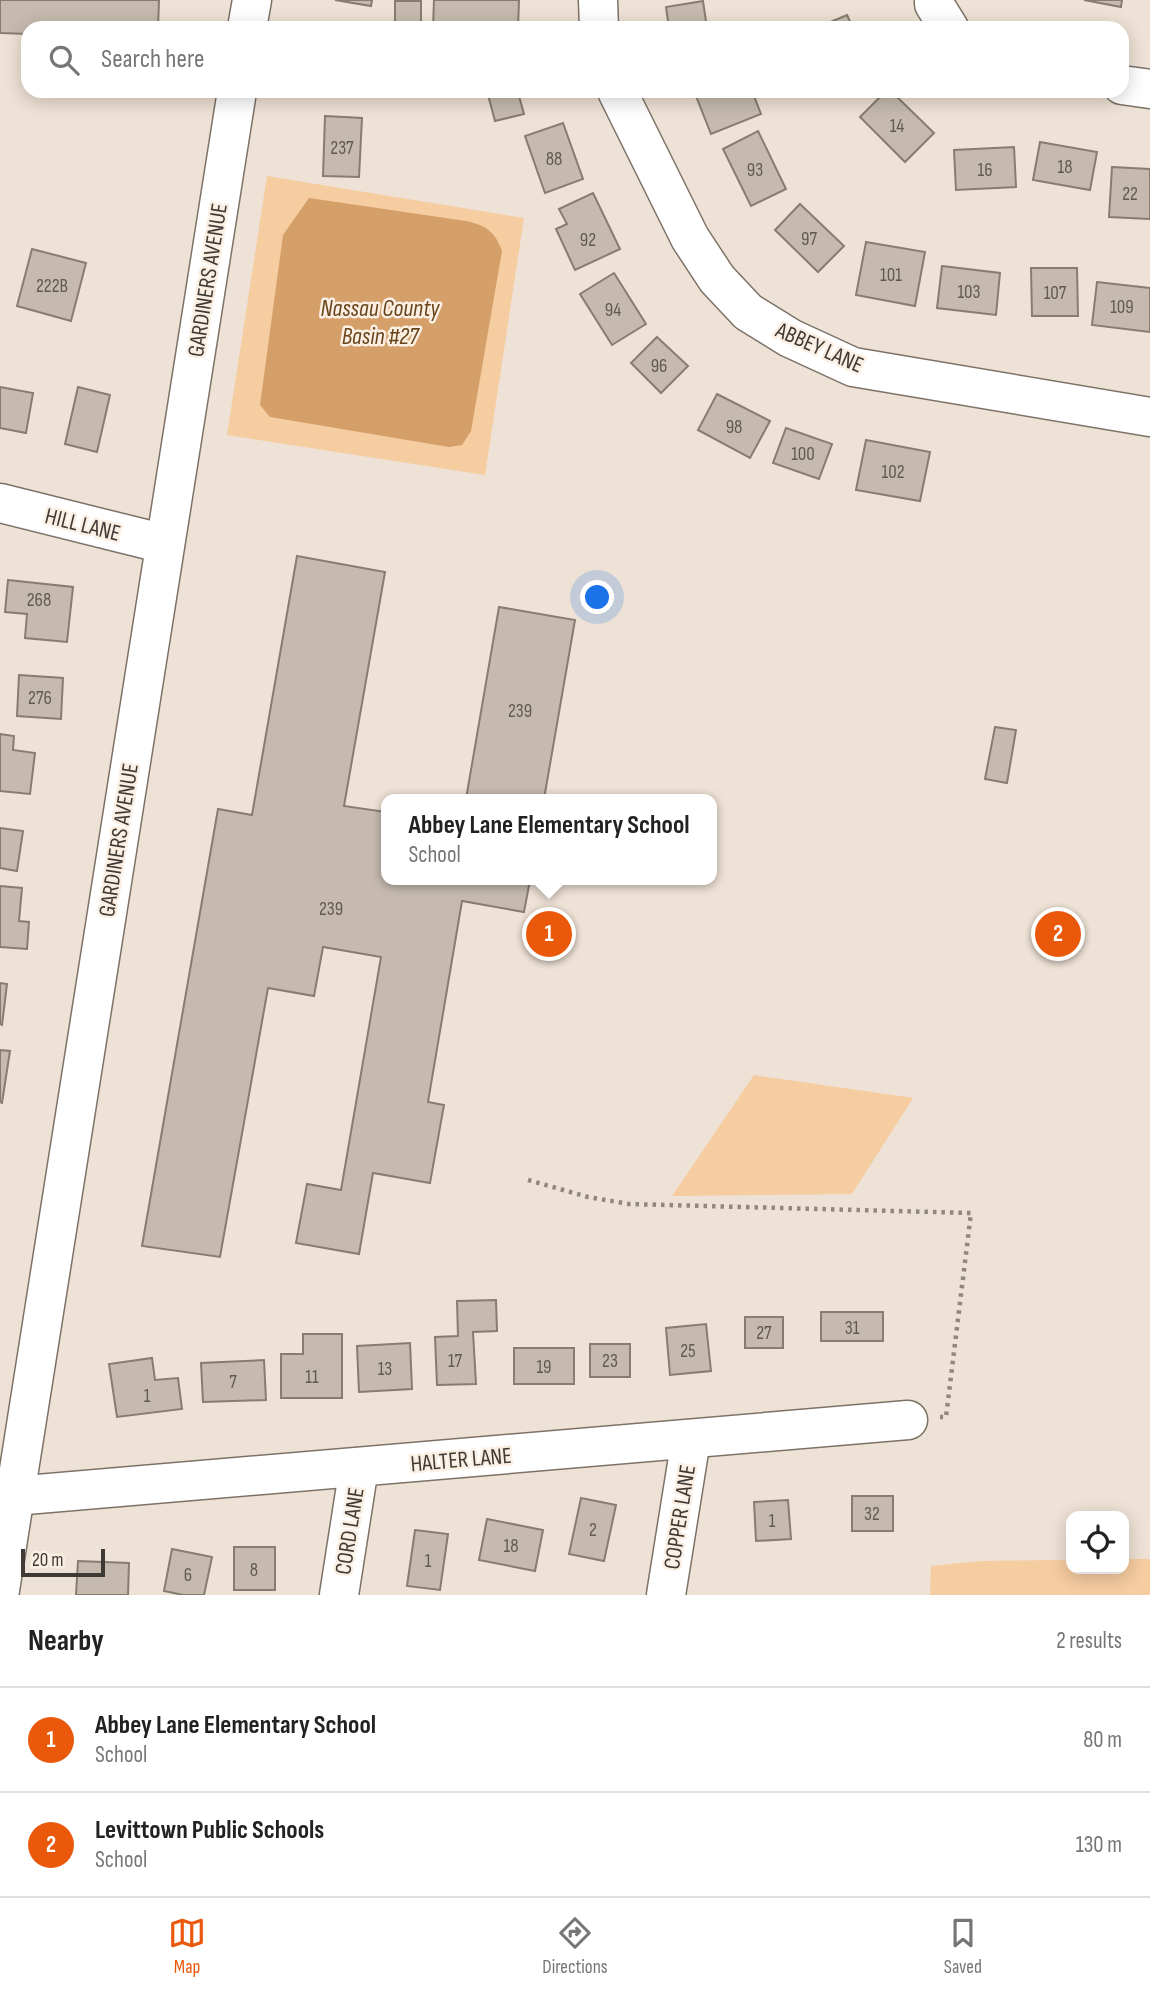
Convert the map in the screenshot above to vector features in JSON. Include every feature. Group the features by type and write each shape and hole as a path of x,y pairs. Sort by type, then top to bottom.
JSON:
{"street":[{"path":"248,21 252,0"},
{"path":"598,0 599,21"},
{"path":"934,0 944,21"},
{"path":"1129,86 1150,89"},
{"name":"GARDINERS AVENUE","path":"0,1590 236,98"},
{"name":"ABBEY LANE","path":"621,98 691,238 717,279 748,312 790,338 853,367 1150,417"},
{"name":"HILL LANE","path":"0,503 165,544"},
{"name":"HALTER LANE","path":"15,1496 908,1420"},
{"name":"COPPER LANE","path":"666,1595 691,1439"},
{"name":"CORD LANE","path":"339,1595 359,1467"}],"path":[{"path":"528,1180 588,1197 629,1204 971,1213 946,1417 908,1420"}],"shaded area":[{"name":"Nassau County Basin #27","path":"267,176 524,218 485,475 227,435"},
{"path":"754,1075 913,1098 852,1194 672,1196"},
{"path":"1129,1559 1150,1559 1150,1595 930,1595 931,1566 982,1561 1066,1560 1066,1574 1129,1574"}],"water":[{"name":"Nassau County Basin #27","path":"309,198 466,221 484,227 493,234 502,251 471,431 462,445 449,447 270,417 260,405 283,235"}],"building":[{"path":"0,0 159,0 158,21 21,21 21,34 0,33"},
{"path":"335,0 372,0 371,6"},
{"path":"434,0 519,0 518,21 433,21"},
{"path":"1084,0 1122,0 1121,7"},
{"path":"395,1 421,1 421,21 395,21"},
{"path":"703,1 706,21 668,21 666,7"},
{"path":"847,15 850,21 833,21"},
{"path":"489,98 520,98 524,114 495,121"},
{"path":"697,98 755,98 761,114 711,134"},
{"path":"879,98 898,98 934,133 905,162 860,117"},
{"path":"325,116 362,118 359,177 323,176"},
{"path":"563,123 583,179 545,193 525,136"},
{"path":"758,131 786,189 751,206 723,149"},
{"path":"1040,142 1097,152 1090,190 1033,180"},
{"path":"1014,147 1016,187 956,190 954,150"},
{"path":"1112,167 1150,169 1150,219 1109,217"},
{"path":"593,193 620,249 575,270 556,229 567,224 559,209"},
{"path":"800,204 844,246 818,272 775,230"},
{"path":"866,242 925,252 915,306 856,295"},
{"path":"32,249 86,263 71,321 17,306"},
{"path":"942,266 1000,273 996,315 937,308"},
{"path":"1031,268 1077,268 1078,316 1032,316"},
{"path":"614,273 646,324 612,345 580,294"},
{"path":"1097,282 1150,288 1150,332 1092,325"},
{"path":"657,337 688,366 661,393 631,363"},
{"path":"0,387 33,393 26,433 0,428"},
{"path":"78,387 110,395 97,452 65,444"},
{"path":"717,394 770,421 750,458 698,430"},
{"path":"786,428 832,444 819,479 773,463"},
{"path":"866,440 930,452 920,501 856,490"},
{"path":"297,556 385,572 344,806 381,811 381,885 529,885 524,912 462,901 428,1102 444,1105 430,1183 373,1173 359,1254 296,1243 307,1184 341,1190 381,957 323,947 314,996 268,988 220,1257 142,1246 218,809 252,815"},
{"path":"8,580 73,587 67,642 25,638 27,614 5,612"},
{"path":"499,607 575,620 545,794 467,794"},
{"path":"19,675 63,678 61,719 17,716"},
{"path":"995,727 1016,730 1007,783 985,779"},
{"path":"0,734 14,736 13,750 35,753 30,794 0,791"},
{"path":"0,828 23,831 17,871 0,868"},
{"path":"0,886 22,888 19,921 29,922 27,949 0,947"},
{"path":"0,983 7,984 2,1025 0,1024"},
{"path":"0,1050 10,1051 2,1103 0,1102"},
{"path":"496,1300 497,1331 473,1332 476,1384 437,1385 435,1337 458,1336 457,1301"},
{"path":"821,1312 883,1312 883,1341 821,1341"},
{"path":"745,1317 783,1317 783,1348 745,1348"},
{"path":"706,1324 711,1371 670,1375 666,1328"},
{"path":"303,1334 342,1334 342,1398 281,1398 281,1354 303,1354"},
{"path":"410,1343 412,1389 359,1392 357,1346"},
{"path":"590,1344 630,1344 630,1377 590,1377"},
{"path":"514,1348 574,1348 574,1384 514,1384"},
{"path":"152,1358 155,1380 178,1378 182,1409 117,1417 109,1364"},
{"path":"264,1360 266,1400 203,1402 201,1363"},
{"path":"852,1496 893,1496 893,1531 852,1531"},
{"path":"581,1498 616,1505 604,1561 569,1554"},
{"path":"788,1500 791,1539 756,1541 754,1502"},
{"path":"487,1519 543,1530 535,1571 479,1560"},
{"path":"415,1530 448,1534 440,1590 407,1586"},
{"path":"234,1547 275,1547 275,1590 234,1590"},
{"path":"172,1549 212,1557 204,1595 164,1591"},
{"path":"78,1561 129,1563 128,1595 76,1595"}],"place":[{"name":"Abbey Lane Elementary School","path":"549,934"},
{"name":"Levittown Public Schools","path":"1058,934"}]}
